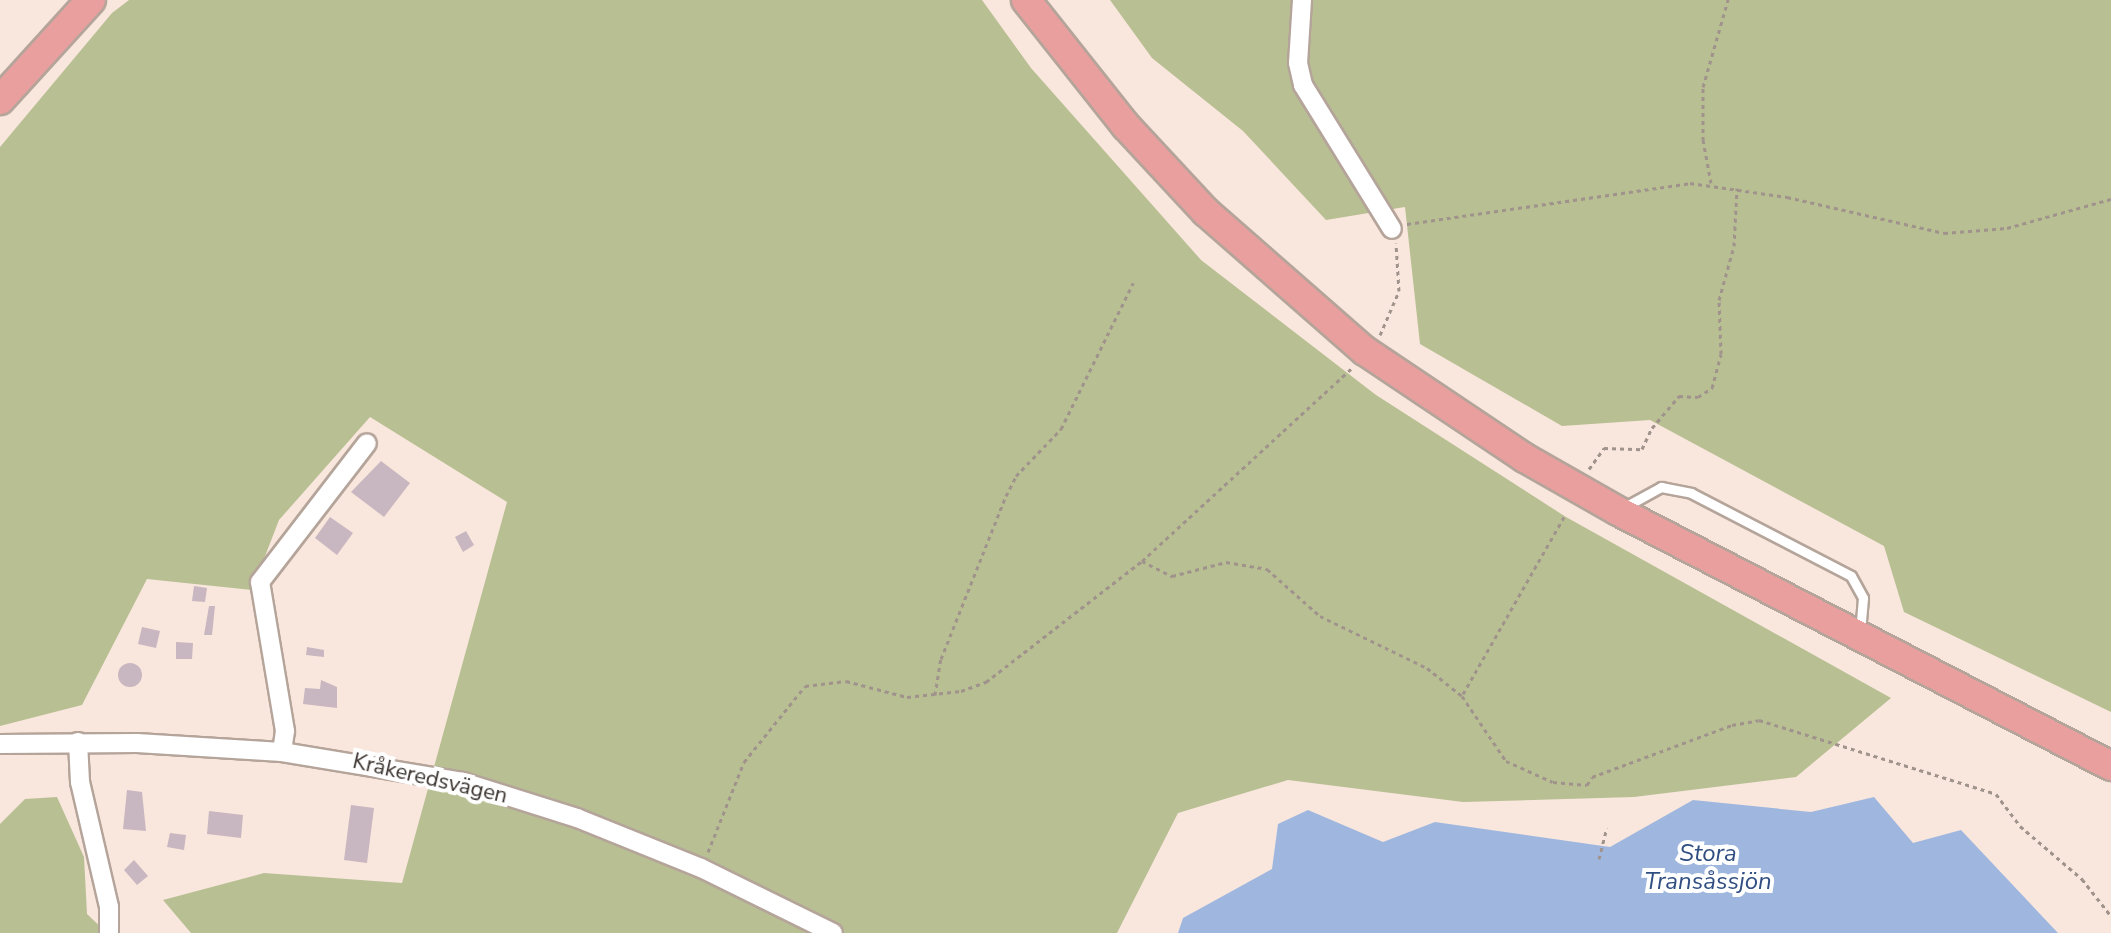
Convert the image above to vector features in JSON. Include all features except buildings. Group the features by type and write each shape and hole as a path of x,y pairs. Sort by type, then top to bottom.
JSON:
{"main road":[{"path":"0,100 91,0"},
{"path":"1026,0 1126,126 1206,212 1365,351 1525,458 1618,511 2111,766"}],"street":[{"path":"1302,0 1298,34 1303,85 1392,229"},
{"path":"282,752 285,731 260,582 367,443"},
{"path":"78,742 109,933"},
{"name":"Kråkeredsvägen","path":"0,744 78,742 282,752 463,782 577,818 701,868 833,933"}],"lane":[{"path":"1618,511 1661,487 1705,500 1851,576 1863,598 1860,635"}],"path":[{"path":"1711,184 1703,140 1703,87 1728,0"},
{"path":"1392,229 1655,187 1711,184 1944,233 2007,228 2111,199"},
{"path":"1589,469 1604,448 1642,449 1652,428 1679,396 1698,397 1712,388 1721,354 1719,300 1734,246 1737,188"},
{"path":"701,868 744,762 797,693 828,679 907,697 935,695 986,682 1142,561 1328,394 1378,338 1394,307 1399,249"},
{"path":"935,695 941,659 1006,496 1016,476 1061,429 1133,283"},
{"path":"1462,696 1564,517"},
{"path":"1142,561 1172,576 1226,562 1267,569 1320,616 1390,647 1462,696 1506,761 1553,782 1587,785 1592,777 1732,725 1759,720 1996,794 2020,826 2082,879 2111,916"},
{"path":"1599,859 1607,828"}],"green space":[{"path":"129,0 982,0 1031,68 1201,260 1376,395 1566,517 1891,698 1796,777 1634,797 1463,802 1288,780 1178,813 1117,933 191,933 163,900 264,873 402,883 507,502 370,417 279,520 252,590 147,579 82,705 0,726 0,147 112,13"},
{"path":"1110,0 2111,0 2111,712 1904,612 1884,546 1650,420 1562,426 1420,344 1405,207 1326,220 1243,131 1152,58"},
{"path":"57,797 84,857 87,914 107,933 0,933 0,824 25,799"}],"water":[{"name":"Stora Transåssjön","path":"1874,797 1913,843 1961,830 2058,933 1178,933 1183,918 1272,869 1278,824 1308,810 1383,842 1435,822 1610,847 1693,800 1811,812"}]}
